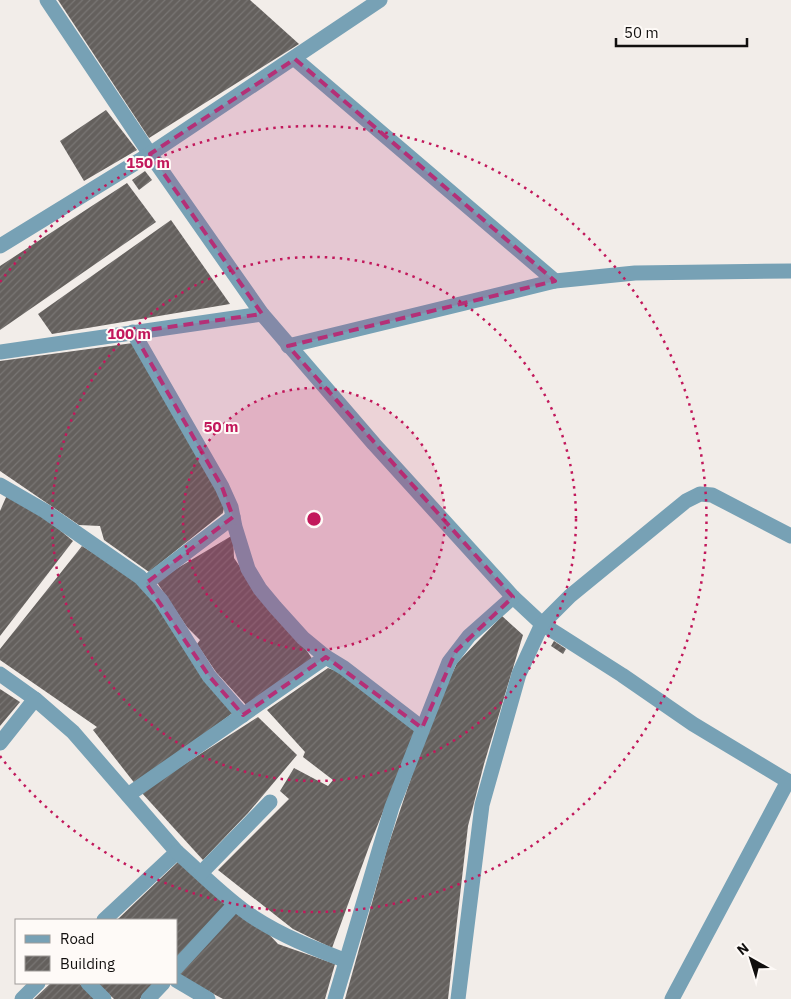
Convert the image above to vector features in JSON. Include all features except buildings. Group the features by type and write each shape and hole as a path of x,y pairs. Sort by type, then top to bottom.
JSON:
{"street":[{"path":"47,0 150,154 262,314 374,444 513,597 542,624 694,724 789,782 672,999"},
{"path":"0,246 150,154 295,59 380,0"},
{"path":"295,59 555,281"},
{"path":"288,346 555,281 635,273 791,271"},
{"path":"0,352 262,314"},
{"path":"133,332 222,487 248,569 260,589 304,638 326,657 344,668 422,728"},
{"path":"0,485 45,511 123,564 146,583 161,600 209,676 243,715"},
{"path":"458,999 482,804 519,674 542,624 570,596 648,530 686,501 700,494 712,495 791,536"},
{"path":"146,583 233,517"},
{"path":"335,999 344,960 392,806 422,728 456,651 481,625 513,597"},
{"path":"128,795 326,657"},
{"path":"0,674 35,699 72,732 177,852 235,904 289,938 344,960"},
{"path":"0,743 35,699"},
{"path":"200,873 270,802"},
{"path":"105,919 177,852"},
{"path":"178,966 235,904"},
{"path":"178,981 208,999"},
{"path":"22,999 37,984"},
{"path":"89,984 104,999"},
{"path":"148,999 162,984"}],"highlighted area":[{"path":"295,59 555,281 288,346 513,597 456,651 422,728 326,657 243,715 209,676 146,583 233,517 222,487 133,332 262,314 150,154"}]}
